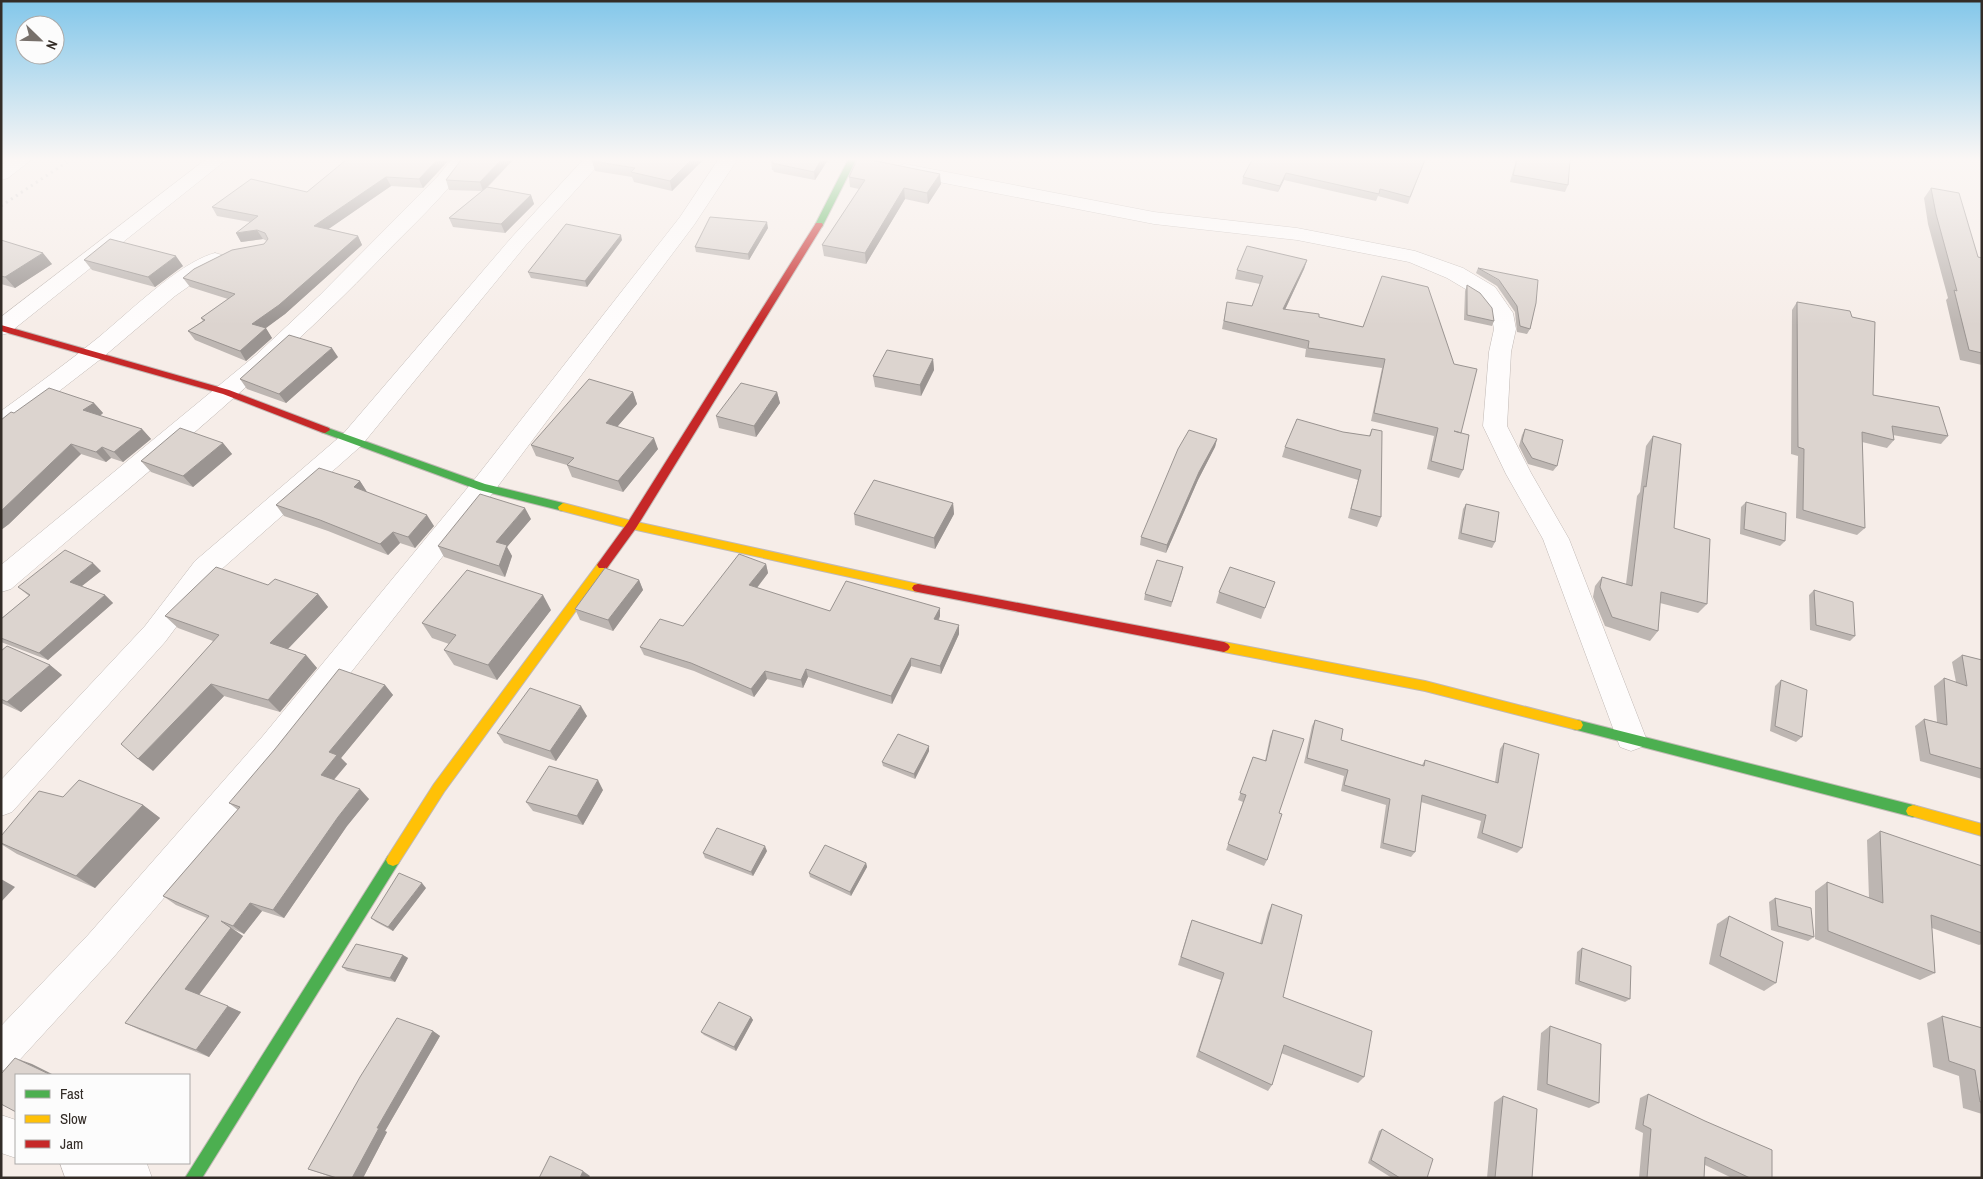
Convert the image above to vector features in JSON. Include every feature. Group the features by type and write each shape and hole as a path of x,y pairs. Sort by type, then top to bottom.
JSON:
{"street":[{"path":"1,328 146,215"},
{"path":"1,581 264,360 328,300 411,215"},
{"path":"1,802 155,634 205,568 352,440 519,240 542,215"},
{"path":"1,1053 100,947 273,747 483,487 691,215"},
{"path":"192,1178 439,788 632,525 824,215"},
{"path":"1138,215 1296,234 1415,257 1455,273 1487,292 1502,313 1505,329 1500,352 1495,426 1519,474 1556,539 1631,738"},
{"path":"1,423 94,353 154,301 192,272 232,250"},
{"path":"1,328 226,392 483,487 632,525 916,588 1425,686 1982,830"},
{"path":"1,1134 15,1139"},
{"path":"84,1164 133,1178"}],"building":[{"path":"253,215 330,215 314,226 358,236 279,305 252,324 266,328 240,351 188,331 205,320 201,318 235,294 183,278 194,269 232,250 264,244 268,239 265,233 257,230 236,233 258,216"},
{"path":"453,215 510,215 501,224 449,218"},
{"path":"842,215 888,215 865,253 822,245"},
{"path":"1936,215 1966,215 1978,257 1982,258 1982,353 1969,350 1954,290 1957,291"},
{"path":"710,217 767,222 748,254 695,247"},
{"path":"566,224 621,235 585,281 528,272"},
{"path":"110,239 176,256 148,277 84,260"},
{"path":"1,240 43,253 5,277 1,276"},
{"path":"1247,246 1307,260 1283,309 1319,314 1319,317 1363,327 1382,276 1428,287 1454,364 1477,369 1461,433 1469,435 1463,470 1431,461 1438,428 1374,413 1385,359 1308,348 1309,341 1224,321 1227,302 1252,306 1263,276 1237,270"},
{"path":"1478,268 1538,280 1536,303 1530,329 1520,326 1517,306 1499,280"},
{"path":"1467,285 1480,293 1492,308 1494,321 1467,315"},
{"path":"1797,302 1850,311 1852,317 1875,322 1873,395 1939,407 1948,436 1892,426 1894,440 1862,432 1865,528 1803,510 1804,449 1798,447"},
{"path":"289,335 332,348 279,394 240,379"},
{"path":"887,350 933,359 920,385 873,376"},
{"path":"589,379 633,392 606,423 654,438 618,481 567,465 574,458 531,445"},
{"path":"741,383 777,392 754,426 716,416"},
{"path":"49,388 94,403 83,410 142,429 114,452 102,447 96,452 71,444 1,511 1,420"},
{"path":"1297,419 1343,432 1370,436 1372,429 1382,431 1381,517 1351,509 1361,470 1285,447"},
{"path":"180,428 223,443 183,476 141,461"},
{"path":"1525,429 1563,440 1557,466 1532,458 1522,441"},
{"path":"1189,430 1217,439 1199,472 1167,545 1141,537 1178,449"},
{"path":"1653,436 1681,444 1674,528 1710,539 1707,604 1661,592 1658,631 1612,617 1600,587 1602,577 1632,586 1644,486 1646,487"},
{"path":"319,468 360,481 354,487 427,515 408,537 393,532 380,544 276,505"},
{"path":"874,480 953,503 934,538 854,514"},
{"path":"480,494 525,508 496,542 507,545 499,566 438,546"},
{"path":"1746,502 1786,513 1785,541 1744,529"},
{"path":"1466,504 1499,512 1495,542 1461,533"},
{"path":"65,550 93,563 70,582 105,595 39,653 1,638 1,619 30,595 18,587"},
{"path":"739,554 766,564 749,585 830,611 846,581 940,608 934,619 959,625 940,666 911,658 891,696 806,669 801,680 765,671 751,689 691,663 640,647 660,619 683,626"},
{"path":"1157,560 1183,567 1172,602 1145,594"},
{"path":"216,567 268,585 275,579 318,594 270,643 306,655 268,700 211,684 138,759 121,744 219,635 165,616"},
{"path":"1230,567 1275,582 1265,608 1219,592"},
{"path":"605,568 639,580 608,620 575,609"},
{"path":"467,570 543,595 488,665 444,650 456,635 422,623"},
{"path":"1814,590 1853,602 1855,636 1816,625"},
{"path":"7,646 50,665 7,702 1,699 1,651"},
{"path":"1962,655 1982,660 1982,769 1930,754 1924,719 1947,725 1944,678 1967,686"},
{"path":"339,669 385,685 329,752 337,755 321,775 360,789 338,817 273,910 250,903 233,926 221,921 231,928 185,989 228,1006 196,1050 125,1023 209,916 163,896 240,807 229,803"},
{"path":"1781,680 1807,690 1802,737 1775,726"},
{"path":"530,688 581,706 550,751 497,733"},
{"path":"1315,720 1343,729 1341,740 1424,766 1425,760 1498,783 1504,743 1539,754 1522,848 1482,833 1486,815 1422,795 1415,852 1383,843 1390,799 1344,785 1348,770 1307,758"},
{"path":"1273,730 1304,739 1279,813 1282,814 1267,860 1228,844 1246,795 1240,793 1253,757 1266,761"},
{"path":"898,734 929,746 914,774 882,762"},
{"path":"549,766 598,780 577,816 526,802"},
{"path":"79,780 143,805 76,876 1,843 1,836 39,791 63,797"},
{"path":"717,828 765,846 751,872 703,853"},
{"path":"1880,831 1982,866 1982,933 1931,915 1935,973 1828,931 1827,882 1883,903"},
{"path":"825,845 866,863 850,892 809,873"},
{"path":"399,873 422,883 388,927 371,918"},
{"path":"1775,898 1811,908 1814,937 1778,926"},
{"path":"1272,904 1302,915 1283,997 1372,1031 1364,1077 1284,1045 1272,1085 1199,1051 1224,973 1181,957 1192,920 1262,944"},
{"path":"1729,916 1783,942 1776,983 1720,956"},
{"path":"356,944 403,955 390,978 342,967"},
{"path":"1582,948 1631,966 1630,999 1579,981"},
{"path":"719,1002 751,1017 734,1047 701,1032"},
{"path":"1942,1016 1982,1028 1982,1102 1980,1102 1975,1070 1949,1061"},
{"path":"397,1018 433,1031 377,1128 379,1128 352,1178 337,1178 308,1169 360,1077"},
{"path":"1550,1026 1601,1044 1599,1103 1547,1084"},
{"path":"15,1058 49,1074 15,1074 15,1111 1,1104 1,1074"},
{"path":"1648,1094 1772,1150 1772,1178 1750,1178 1705,1157 1704,1178 1647,1178 1651,1129 1643,1125"},
{"path":"1503,1096 1537,1109 1532,1178 1495,1178"},
{"path":"1382,1129 1433,1159 1427,1178 1400,1178 1371,1160"},
{"path":"550,1156 583,1171 580,1178 539,1178"}],"traffic: fast":[{"path":"819,225 824,215"},
{"path":"325,430 483,487 563,507"},
{"path":"1577,725 1913,811"},
{"path":"193,1178 393,860"}],"traffic: slow":[{"path":"563,507 632,525 918,588"},
{"path":"393,860 439,788 603,565"},
{"path":"1224,647 1425,686 1577,725"},
{"path":"1913,811 1982,830"}],"traffic: jam":[{"path":"603,565 632,525 819,225"},
{"path":"1,328 226,392 325,430"},
{"path":"918,588 1224,647"}]}
